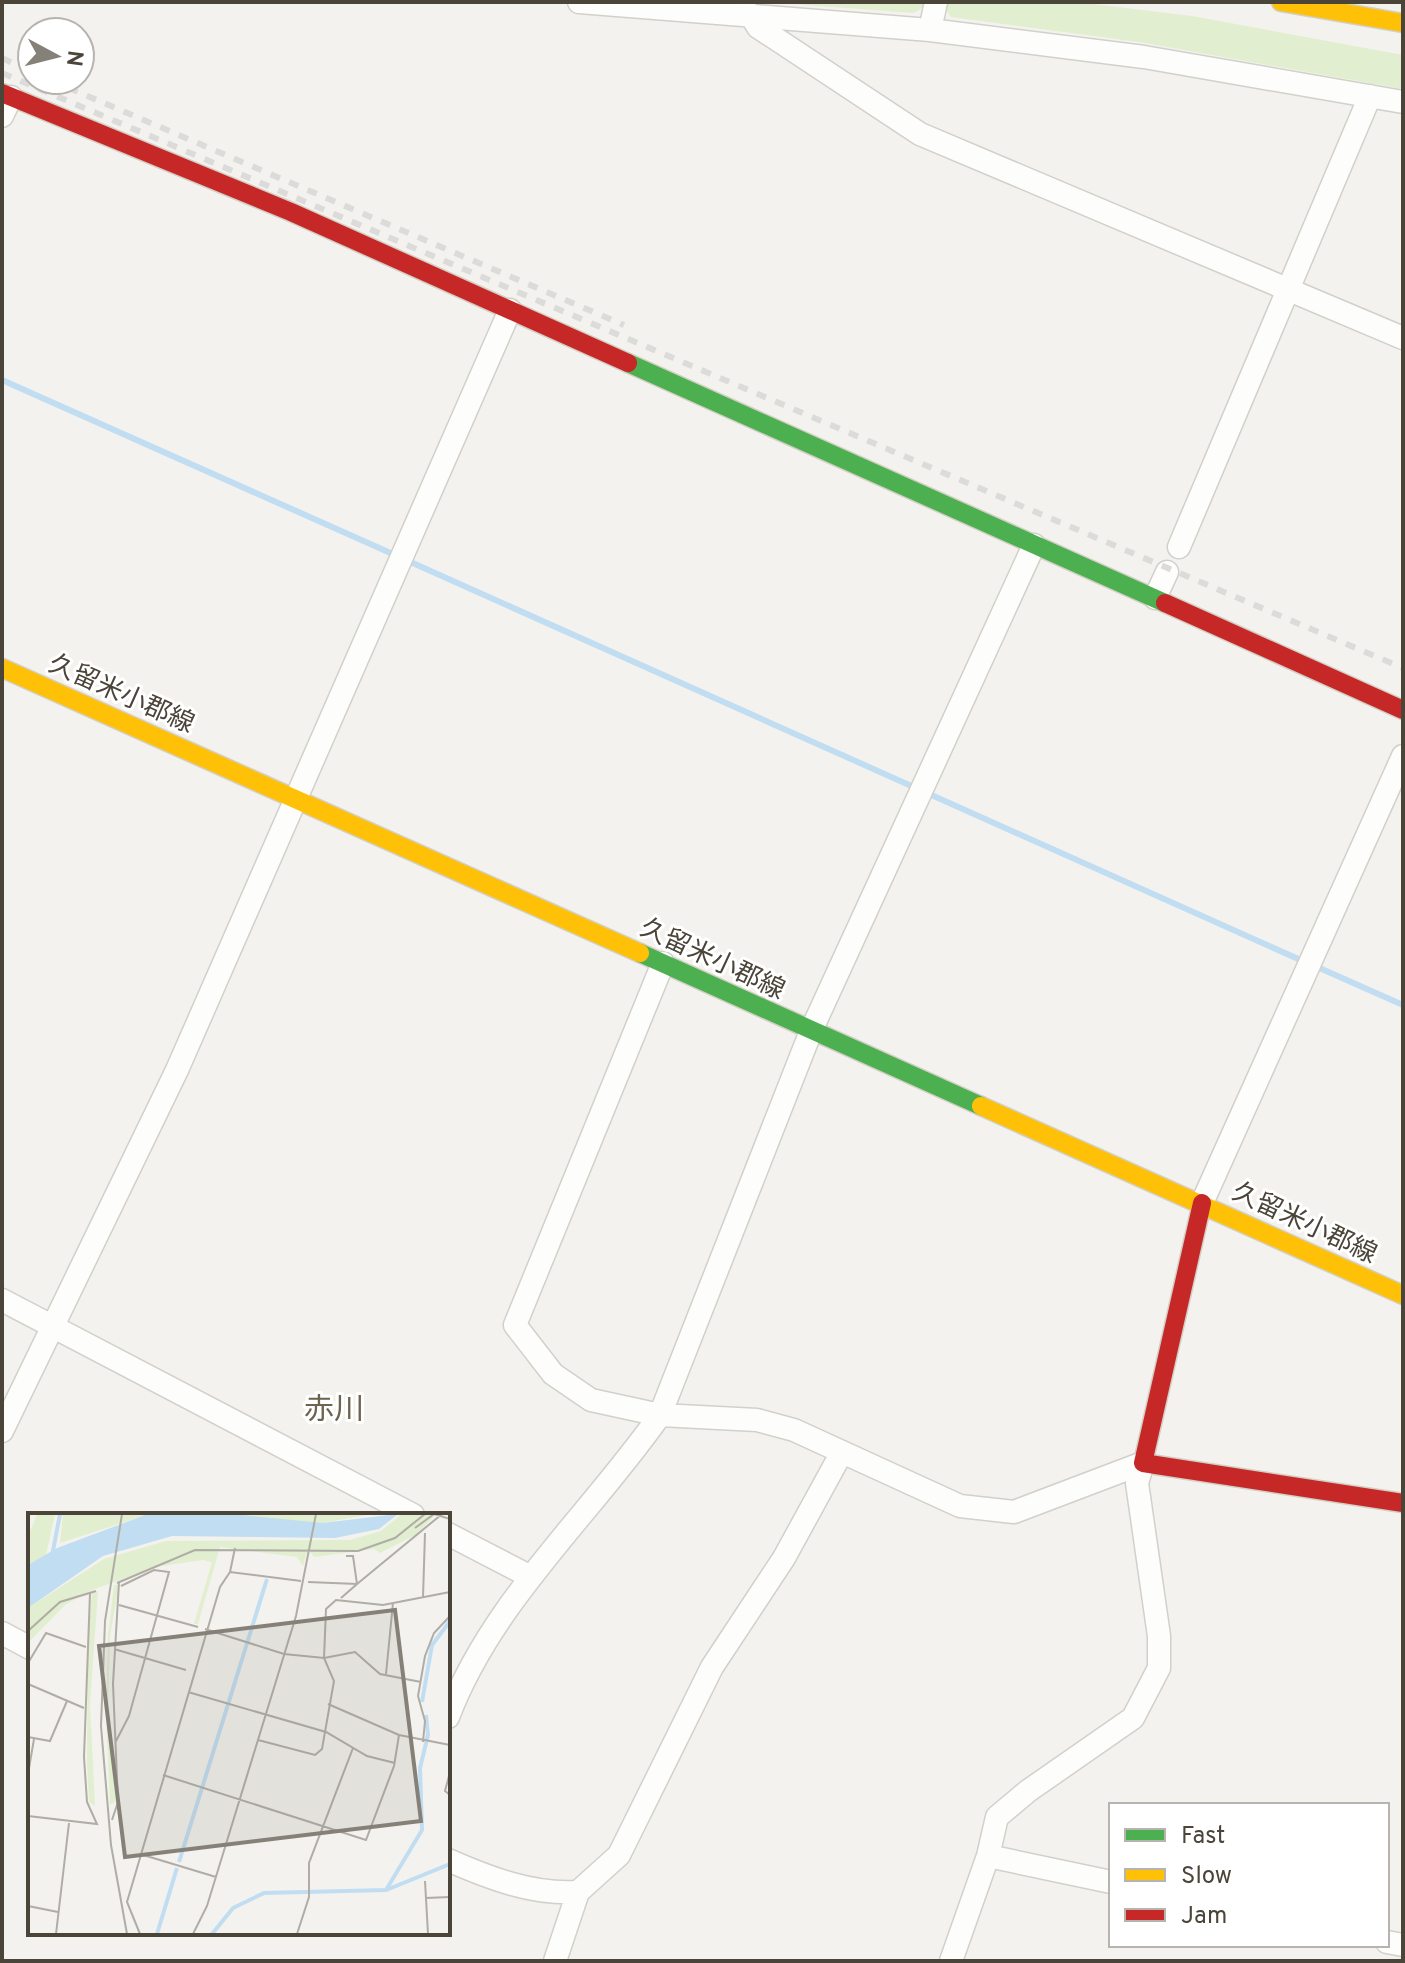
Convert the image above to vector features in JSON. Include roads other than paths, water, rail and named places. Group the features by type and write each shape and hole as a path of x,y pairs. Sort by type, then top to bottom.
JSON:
{"main road":[{"path":"1281,2 1403,23"},
{"path":"5,102 291,212 1403,710"},
{"name":"久留米小郡線","path":"2,668 1403,1295"},
{"path":"1202,1203 1143,1463 1403,1503"}],"street":[{"path":"579,2 930,30 1144,57 1403,102"},
{"path":"930,30 936,2"},
{"path":"750,14 758,27 920,134 1403,338"},
{"path":"1179,547 1370,96"},
{"path":"2,1431 177,1070 510,310"},
{"path":"450,1712 472,1663 531,1577 624,1466 660,1415 811,1031 1034,545"},
{"path":"1155,598 1167,572"},
{"path":"1202,1203 1403,756"},
{"path":"663,963 515,1325 553,1374 573,1391 591,1400 660,1415 757,1420 794,1430 960,1506 1014,1512 1143,1463"},
{"path":"2,1300 409,1513"},
{"path":"555,1961 578,1892 619,1855 712,1667 784,1558 842,1452"},
{"path":"951,1961 988,1856 997,1817 1028,1791 1133,1718 1159,1668 1159,1636 1137,1483 1143,1463"},
{"path":"450,1535 531,1577"},
{"path":"2,1633 28,1647"},
{"path":"988,1856 1109,1882"},
{"path":"450,1861 485,1876 552,1894 578,1892"}],"waterway":[{"path":"2,380 395,555"},
{"path":"406,560 1305,962"},
{"path":"1315,966 1403,1005"}],"railway":[{"path":"2,58 16,65"},
{"path":"2,73 1403,668"},
{"path":"87,96 624,325"}],"district":[{"name":"赤川","path":"334,1409"}]}
